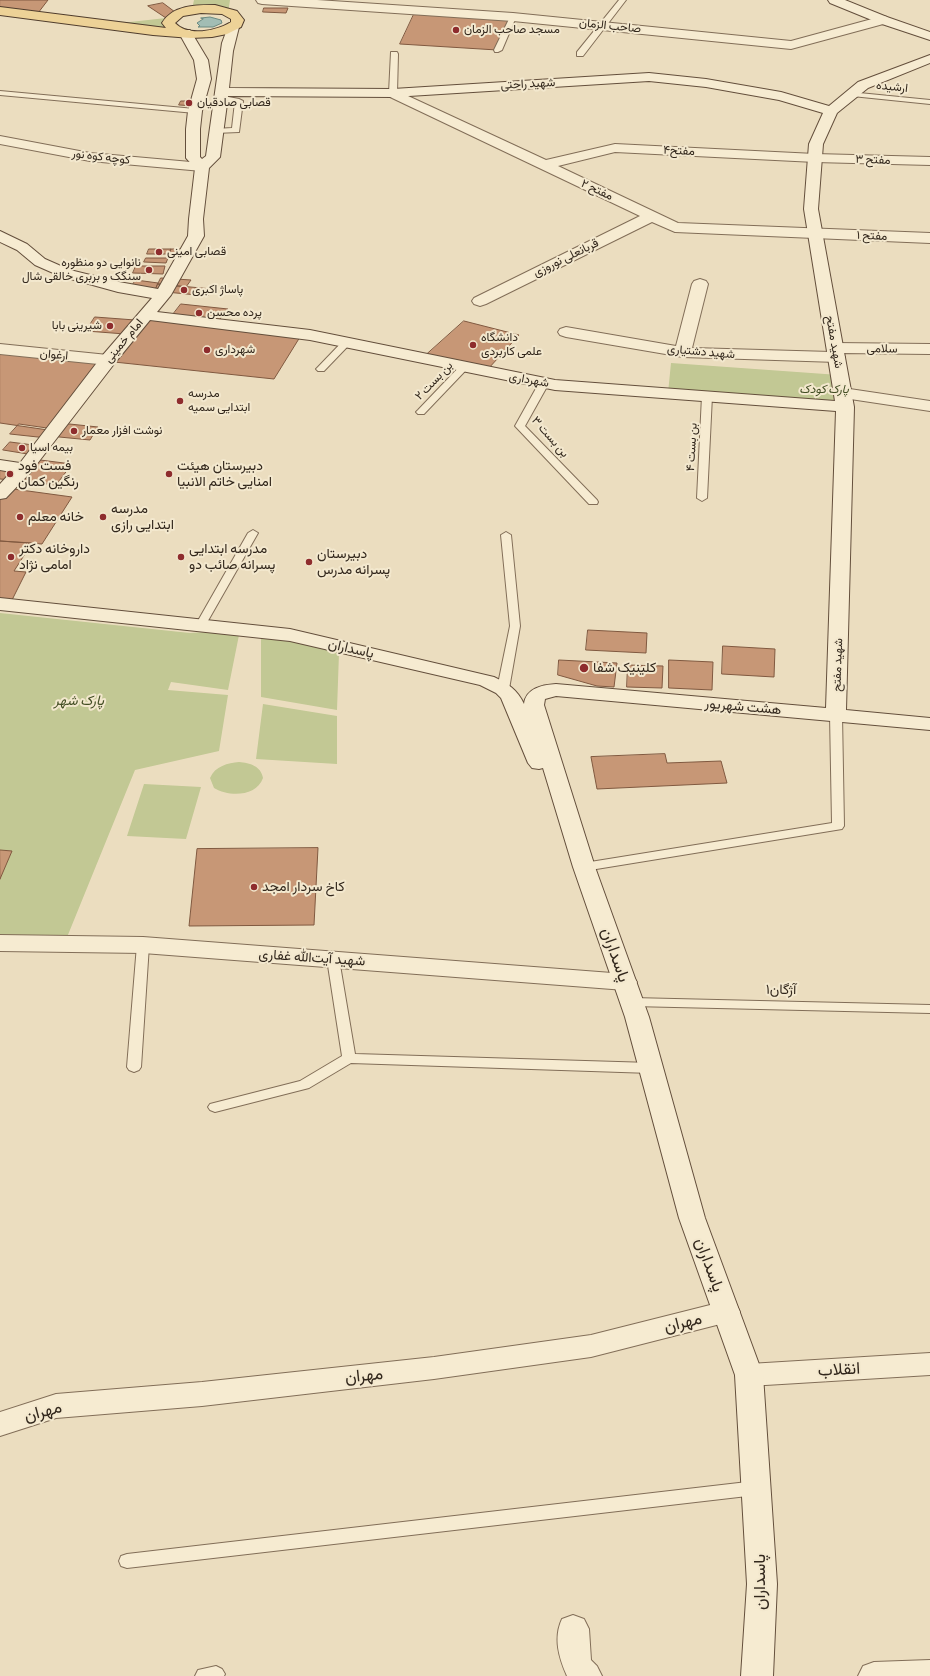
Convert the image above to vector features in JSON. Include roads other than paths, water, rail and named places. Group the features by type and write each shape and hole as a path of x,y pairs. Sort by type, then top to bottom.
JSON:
{"main road":[{"path":"232,0 233,20"},
{"path":"65,20 130,22 170,19 197,5 216,9 233,20"},
{"path":"0,11 153,31 185,33 212,33 233,20"},
{"path":"170,19 168,23 170,27 185,33"}],"street":[{"name":"صاحب الزمان","path":"262,0 513,17 791,45 883,20"},
{"path":"834,0 883,20 930,36"},
{"path":"185,33 201,60 204,79 195,111 193,129 193,158 202,167 213,157 215,131 222,94 226,46 233,20"},
{"name":"شهید مفتح","path":"836,715 844,400 811,209 816,144 831,111 864,85 930,59"},
{"name":"شهید راحتی","path":"222,94 393,94 509,85 649,77 706,83 781,96 831,111"},
{"name":"مفتح ۲","path":"393,94 675,227 815,234"},
{"name":"کوچه کوه نور","path":"0,140 90,157 202,167"},
{"name":"مفتح۴","path":"544,165 614,148 815,158"},
{"name":"مفتح ۳","path":"815,158 930,161"},
{"name":"امام خمینی","path":"0,494 24,469 108,360 163,295 196,236 196,219 202,167"},
{"name":"قربانعلی نوروزی","path":"480,300 652,216"},
{"name":"مفتح ۱","path":"815,234 930,238"},
{"path":"0,236 22,247 40,262 65,273 118,287 163,295"},
{"path":"683,352 700,284"},
{"name":"شهرداری","path":"146,315 278,331 346,343 544,383 609,390 707,396 844,400 930,406"},
{"name":"شهید دشتیاری","path":"566,332 683,352 743,355 836,353"},
{"name":"ارغوان","path":"0,349 108,360"},
{"name":"سلامی","path":"836,353 930,349"},
{"path":"0,465 24,469"},
{"name":"پاسداران","path":"0,604 290,635 465,675 503,689 510,696 584,867"},
{"name":"هشت شهریور","path":"556,690 930,724"},
{"name":"پاسداران","path":"556,690 545,691 537,695 534,700 534,705 584,867 628,992 651,1068 692,1218 749,1375 762,1584 757,1676"},
{"name":"شهید آیت‌الله غفاری","path":"0,943 143,945 333,959 628,992"},
{"name":"مهران","path":"0,1424 56,1406 202,1394 434,1368 591,1346 726,1312"},
{"name":"انقلاب","path":"749,1375 930,1364"},
{"path":"573,1629 575,1659 581,1673 586,1676"},
{"path":"874,1676 930,1674"}],"lane":[{"path":"580,54 623,0"},
{"path":"498,50 513,17"},
{"path":"393,94 394,54"},
{"path":"0,93 195,111"},
{"path":"215,131 236,130 239,101 222,94"},
{"name":"ارشیده","path":"852,94 930,102"},
{"path":"321,370 346,343"},
{"name":"بن بست ۲","path":"422,412 464,367"},
{"name":"بن بست ۳","path":"544,383 520,426 593,502"},
{"name":"بن بست ۴","path":"702,498 707,396"},
{"path":"200,626 253,533"},
{"path":"503,689 515,626 506,535"},
{"path":"584,867 838,826 836,715"},
{"path":"134,1067 143,945"},
{"path":"333,959 349,1058"},
{"name":"۱آژگان","path":"628,992 930,1009"},
{"path":"215,1107 304,1085 349,1058 651,1068"},
{"path":"127,1561 756,1488"}],"water":[{"path":"210,17 221,20 222,23 213,27 198,27 200,26 197,23 203,19 201,18"}],"place":[{"name":"مسجد صاحب الزمان","path":"456,30"},
{"name":"قصابی صادقیان","path":"189,103"},
{"name":"قصابی امینی","path":"159,252"},
{"name":"نانوایی دو منظوره سنگک و بربری خالقی شال","path":"149,270"},
{"name":"پاساژ اکبری","path":"184,290"},
{"name":"پرده محسن","path":"199,313"},
{"name":"شیرینی بابا","path":"110,326"},
{"name":"دانشگاه علمی کاربردی","path":"473,345"},
{"name":"شهرداری","path":"207,350"},
{"name":"مدرسه ابتدایی سمیه","path":"180,401"},
{"name":"نوشت افزار معمار","path":"74,431"},
{"name":"بیمه اسیا","path":"22,448"},
{"name":"فست فود رنگین کمان","path":"10,474"},
{"name":"دبیرستان هیئت امنایی خاتم الانبیا","path":"169,474"},
{"name":"خانه معلم","path":"20,517"},
{"name":"مدرسه ابتدایی رازی","path":"103,517"},
{"name":"داروخانه دکتر امامی نژاد","path":"11,557"},
{"name":"مدرسه ابتدایی پسرانه صائب دو","path":"181,557"},
{"name":"دبیرستان پسرانه مدرس","path":"309,562"},
{"name":"کلینیک شفا","path":"584,668"},
{"name":"کاخ سردار امجد","path":"254,887"}],"park label":[{"name":"پارک کودک","path":"824,390"},
{"name":"پارک شهر","path":"79,701"}]}
